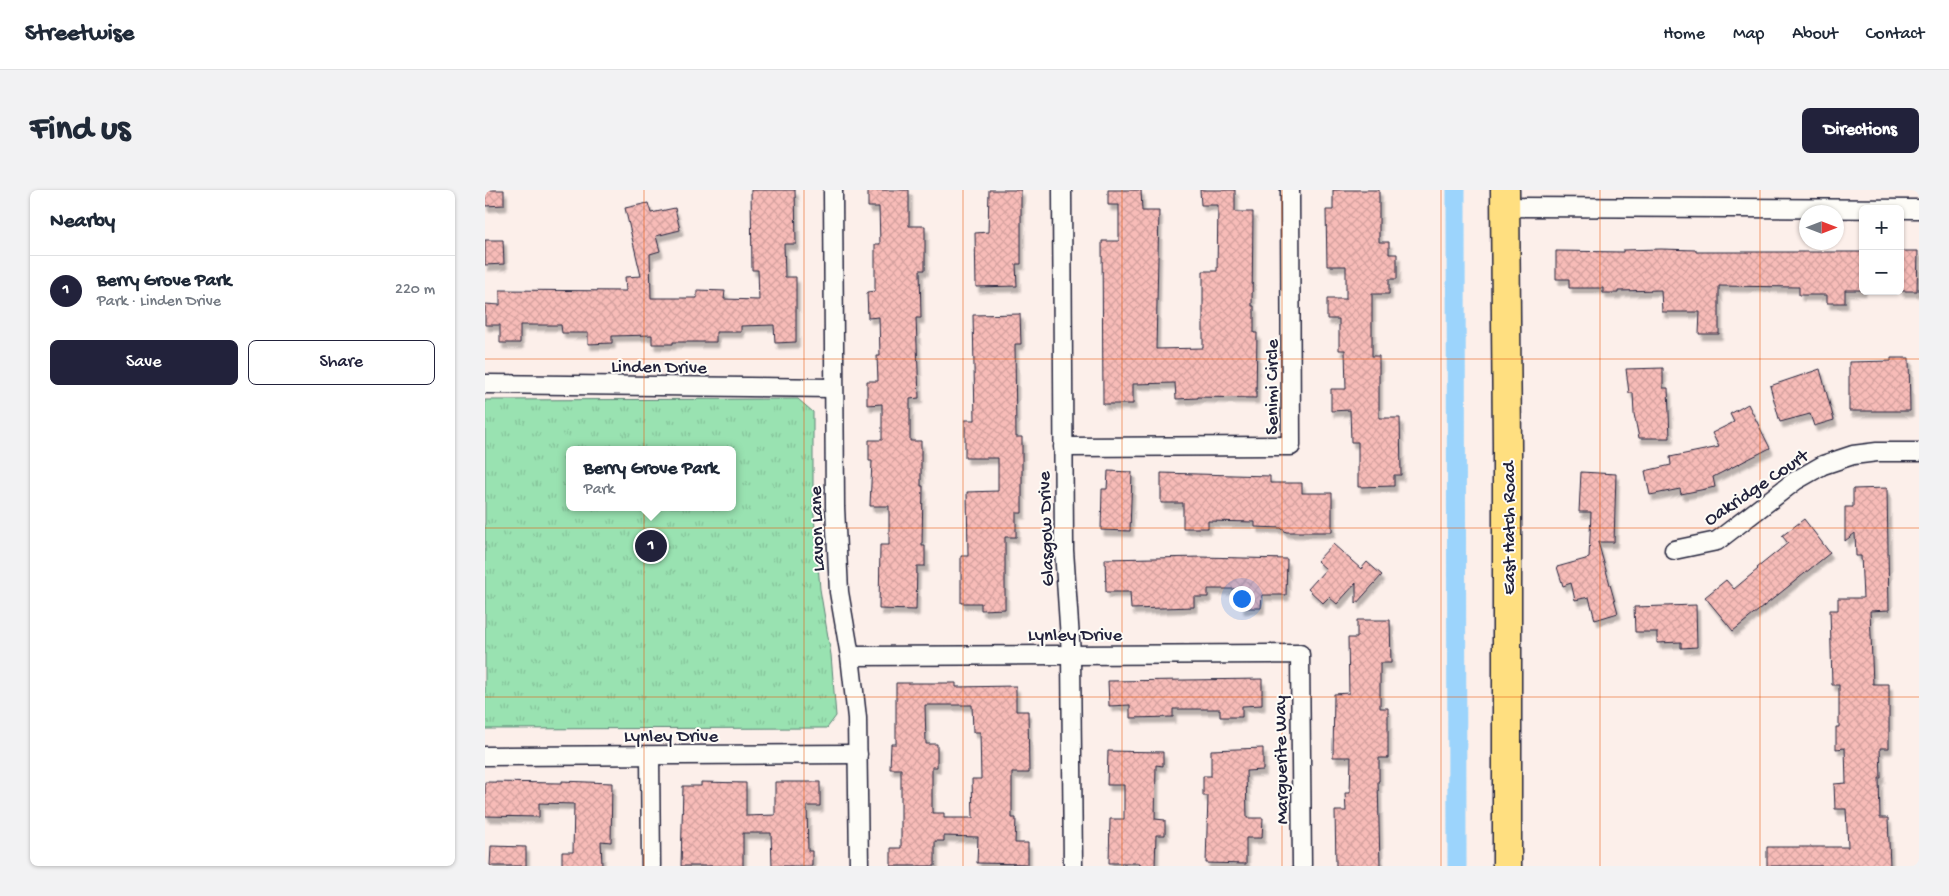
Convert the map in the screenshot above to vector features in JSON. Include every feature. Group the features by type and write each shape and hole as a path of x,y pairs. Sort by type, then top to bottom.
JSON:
{"main road":[{"name":"East Hatch Road","path":"1505,198 1507,866"}],"street":[{"name":"Lavon Lane","path":"833,190 835,507 839,592 850,656 857,718 859,866"},
{"name":"Glasgow Drive","path":"1062,190 1063,447 1065,550 1071,654 1073,866"},
{"name":"Senimi Circle","path":"1063,447 1291,446 1290,190"},
{"path":"1505,198 1919,209"},
{"name":"Linden Drive","path":"485,384 833,388"},
{"name":"Oakridge Court","path":"1674,550 1717,541 1795,481 1823,465 1853,455 1877,452 1919,452"},
{"name":"Lynley Drive","path":"850,656 1300,654"},
{"name":"Marguerite Way","path":"1300,654 1302,866"},
{"name":"Lynley Drive","path":"485,756 858,754"},
{"path":"650,756 651,866"}],"green space":[{"path":"798,399 813,412 813,503 820,589 831,655 836,716 827,728 485,729 485,400"}],"building":[{"path":"485,190 504,190 504,205 485,206"},
{"path":"751,190 795,190 796,244 784,244 785,277 796,277 796,342 775,343 774,325 741,326 741,332 716,332 716,342 652,344 652,335 612,336 612,343 588,344 588,333 562,333 561,325 520,325 520,343 500,343 500,325 485,325 485,304 500,305 500,290 626,291 625,277 641,276 625,208 648,203 651,213 675,208 680,230 656,236 660,251 650,254 651,298 697,298 697,290 725,291 724,299 759,300 758,270 752,270"},
{"path":"868,190 909,190 909,226 925,226 925,270 920,270 921,318 916,318 919,398 910,399 910,441 921,441 921,486 923,486 922,546 925,546 925,566 917,566 916,610 879,609 880,545 889,545 889,506 870,506 872,461 869,461 869,440 882,440 882,404 867,405 867,381 878,381 877,356 880,356 879,317 868,318 867,292 875,291 875,244 880,244 879,207 868,207"},
{"path":"989,190 1021,190 1021,264 1016,264 1017,286 976,287 975,233 988,232"},
{"path":"1108,190 1141,190 1142,211 1159,211 1156,349 1203,348 1203,271 1217,271 1218,205 1201,205 1200,190 1235,190 1235,212 1253,212 1252,306 1254,306 1254,333 1257,333 1256,398 1198,397 1176,399 1175,383 1133,384 1133,404 1103,404 1102,241 1119,241 1119,205 1108,205"},
{"path":"1333,190 1379,190 1379,242 1389,242 1389,254 1397,254 1397,279 1389,279 1389,294 1372,294 1372,356 1379,356 1379,418 1400,418 1401,475 1394,475 1394,486 1358,487 1358,442 1351,442 1350,410 1331,411 1331,389 1346,389 1345,350 1339,350 1339,319 1327,319 1327,299 1346,299 1346,266 1327,266 1326,210 1333,210"},
{"path":"485,240 503,240 504,264 485,265"},
{"path":"1623,250 1859,252 1859,290 1845,290 1845,303 1827,303 1827,295 1799,295 1799,287 1719,286 1719,334 1699,334 1700,312 1662,312 1661,290 1603,293 1603,288 1569,288 1569,279 1556,279 1556,251 1623,252"},
{"path":"1904,251 1918,251 1917,291 1904,291"},
{"path":"1020,314 1021,344 1015,344 1016,437 1022,437 1022,513 1016,513 1016,537 1005,537 1005,609 981,610 981,603 961,603 961,556 968,556 967,492 998,491 998,458 965,458 965,420 975,420 973,315"},
{"path":"1891,358 1909,358 1910,411 1849,411 1849,362 1891,361"},
{"path":"1663,368 1663,388 1668,388 1670,438 1639,438 1634,414 1633,393 1629,393 1626,369"},
{"path":"1820,369 1834,420 1814,426 1810,414 1780,422 1770,386"},
{"path":"1748,404 1770,448 1713,477 1715,487 1681,494 1680,489 1650,495 1645,471 1671,465 1670,457 1719,447 1712,433 1734,422 1730,414"},
{"path":"1108,471 1132,472 1130,531 1101,530 1102,489 1107,489"},
{"path":"1581,472 1616,474 1614,542 1598,542 1618,613 1595,620 1589,597 1575,600 1571,583 1563,586 1557,567 1589,558 1591,512 1579,512"},
{"path":"1161,473 1270,476 1270,483 1302,483 1302,493 1332,493 1332,532 1286,532 1281,528 1255,527 1255,522 1208,521 1208,528 1183,528 1183,503 1161,503"},
{"path":"1887,488 1889,610 1870,611 1873,684 1889,684 1889,748 1880,748 1881,778 1879,778 1880,818 1888,818 1890,866 1767,866 1767,847 1848,847 1846,809 1835,809 1834,784 1846,783 1845,748 1836,749 1836,727 1839,727 1839,685 1832,685 1830,610 1838,610 1838,598 1863,598 1861,556 1856,556 1855,533 1845,541 1845,507 1853,507 1853,489"},
{"path":"1804,519 1830,553 1733,631 1705,597 1726,580 1734,589 1788,543 1782,536"},
{"path":"1333,544 1361,569 1367,562 1382,575 1356,604 1356,583 1337,604 1329,597 1323,603 1308,589 1326,569 1317,561"},
{"path":"1201,557 1287,559 1286,595 1262,595 1261,608 1241,608 1241,589 1208,589 1208,597 1194,597 1194,607 1131,609 1130,592 1106,592 1105,559"},
{"path":"1696,605 1697,647 1681,648 1681,642 1657,643 1657,632 1635,632 1634,607"},
{"path":"1357,620 1390,620 1391,663 1380,663 1380,708 1388,708 1388,758 1379,758 1380,866 1336,866 1335,811 1346,811 1345,793 1350,793 1351,757 1333,757 1334,694 1349,693 1348,638 1357,638"},
{"path":"1262,679 1262,705 1242,706 1242,717 1220,717 1220,709 1173,709 1173,717 1130,718 1130,705 1109,706 1108,681"},
{"path":"896,683 956,683 956,687 1016,686 1016,711 1028,711 1029,773 1012,773 1012,818 1016,818 1015,843 1028,843 1028,864 977,863 978,837 944,836 944,841 935,841 935,866 891,866 891,848 901,848 901,769 890,769 891,744 896,744","holes":["925,705 972,705 973,732 980,732 981,779 972,779 973,818 944,818 944,813 932,813 932,767 937,767 937,744 926,744"]},
{"path":"1263,748 1263,770 1246,771 1247,818 1263,818 1262,838 1246,838 1246,864 1206,863 1208,796 1203,796 1203,776 1211,776 1211,750"},
{"path":"1108,751 1163,752 1163,766 1156,765 1155,819 1165,820 1165,835 1156,835 1155,866 1140,866 1140,863 1109,863 1110,819 1124,819 1124,785 1107,785"},
{"path":"562,781 612,783 611,842 601,841 602,866 562,866 562,852 573,852 574,804 539,803 539,817 485,816 485,782 562,783"},
{"path":"701,782 746,783 746,816 775,815 775,782 820,782 820,806 807,806 808,851 812,851 812,866 772,866 771,833 743,833 743,866 681,866 683,786 701,786"},
{"path":"491,846 526,847 526,866 490,866"}],"waterway":[{"path":"1456,190 1457,866"}],"place":[{"name":"Berry Grove Park","path":"651,546"}]}
